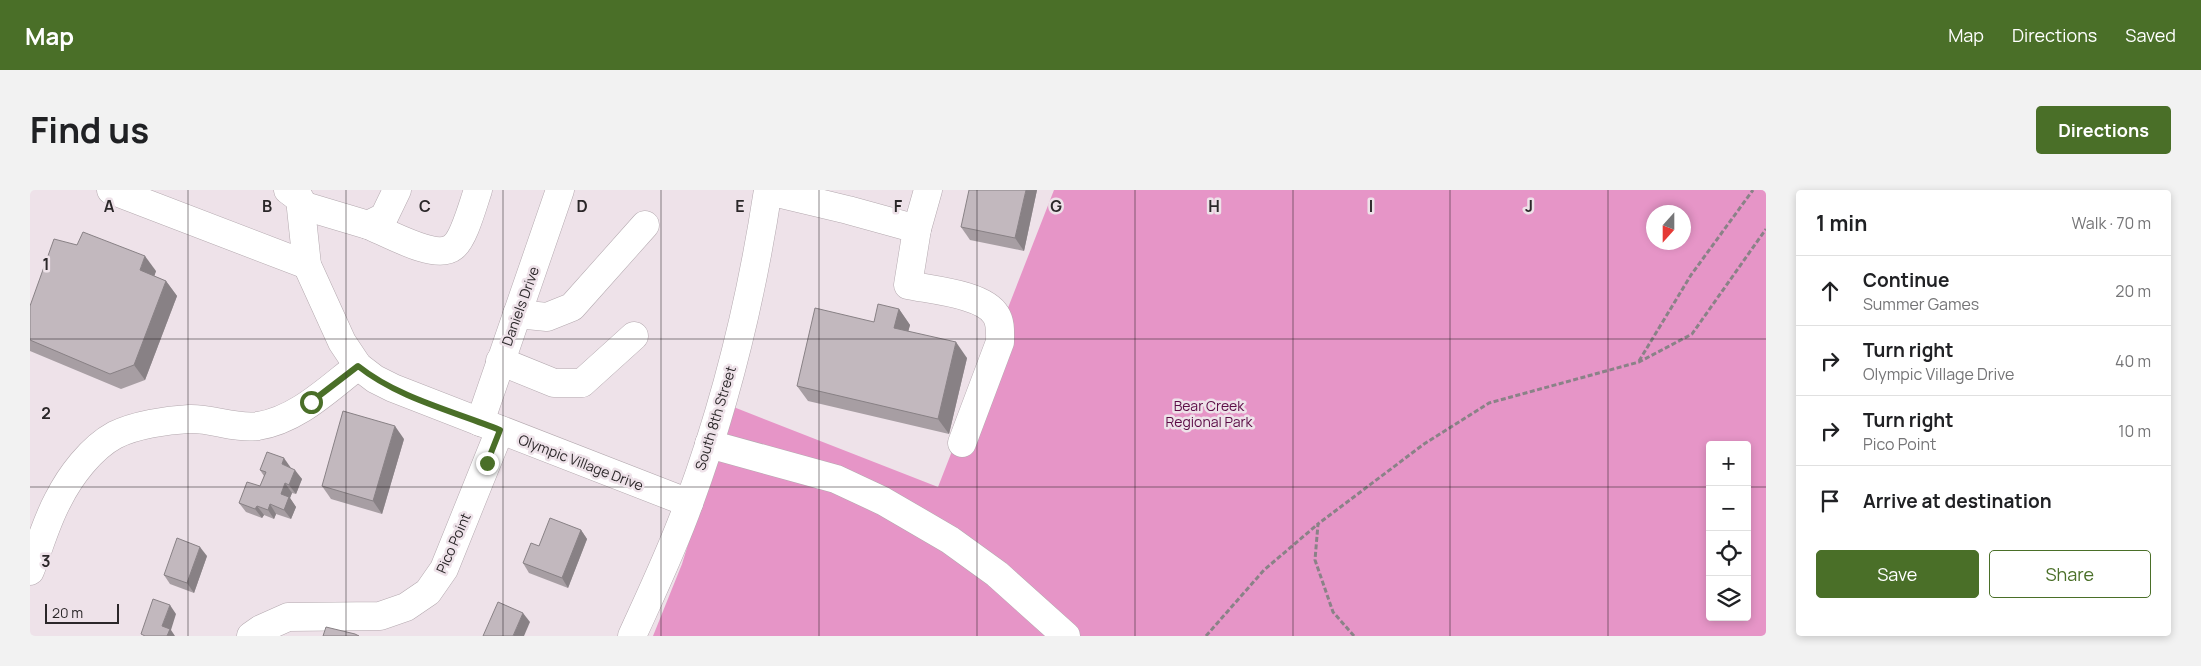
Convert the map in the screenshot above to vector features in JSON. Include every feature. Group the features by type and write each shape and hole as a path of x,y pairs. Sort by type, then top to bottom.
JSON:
{"street":[{"path":"111,190 307,266"},
{"path":"368,225 384,217 397,190"},
{"path":"294,197 430,251 442,251 453,248 462,235 478,190"},
{"name":"Daniels Drive","path":"490,426 500,361 560,190"},
{"path":"928,190 917,229 908,285 976,299 988,305 996,314 1000,324 1000,342 962,443"},
{"path":"768,191 917,229"},
{"name":"South 8th Street","path":"632,636 689,504 708,444 747,303 768,191"},
{"name":"Olympic Village Drive","path":"294,197 307,266 342,342 358,366 375,379 393,388 689,504"},
{"path":"517,314 547,317 572,307 645,225"},
{"path":"500,361 554,383 582,383 634,336"},
{"path":"30,571 58,500 90,454 115,435 164,421 192,419 230,426 258,426 285,418 311,402 358,366"},
{"name":"Pico Point","path":"251,636 261,629 288,618 380,616 406,607 428,592 444,569 490,426"},
{"path":"708,444 836,480 883,501 950,540 997,574 1066,636"}],"path":[{"path":"1639,362 1691,275 1753,190"},
{"path":"1206,636 1264,570 1318,524 1424,444 1489,402 1639,362 1692,334 1766,229"},
{"path":"1318,524 1315,560 1333,612 1354,636"}],"green space":[{"name":"Bear Creek Regional Park","path":"1054,190 1766,190 1766,636 653,636 682,564 731,406 938,487"}],"building":[{"path":"969,190 1026,190 1015,238 961,227"},
{"path":"83,232 145,256 140,270 166,281 134,365 110,374 30,340 30,306 54,239 77,245"},
{"path":"878,304 899,309 894,328 956,342 938,419 797,386 815,308 874,322"},
{"path":"343,411 395,426 373,501 322,486"},
{"path":"267,452 284,458 282,464 295,470 289,485 285,483 281,494 289,497 284,510 270,504 268,510 257,506 255,509 239,503 247,482 260,486 266,472 260,470"},
{"path":"550,518 581,530 562,578 523,563 531,543 539,546"},
{"path":"177,538 200,547 187,583 164,575"},
{"path":"153,599 170,605 162,626 170,629 167,636 145,636 141,634"},
{"path":"498,602 523,613 513,636 483,636"},
{"path":"326,627 355,634 359,636 323,636"}],"route":[{"path":"311,402 358,366 375,379 393,388 500,430 487,463"}]}
